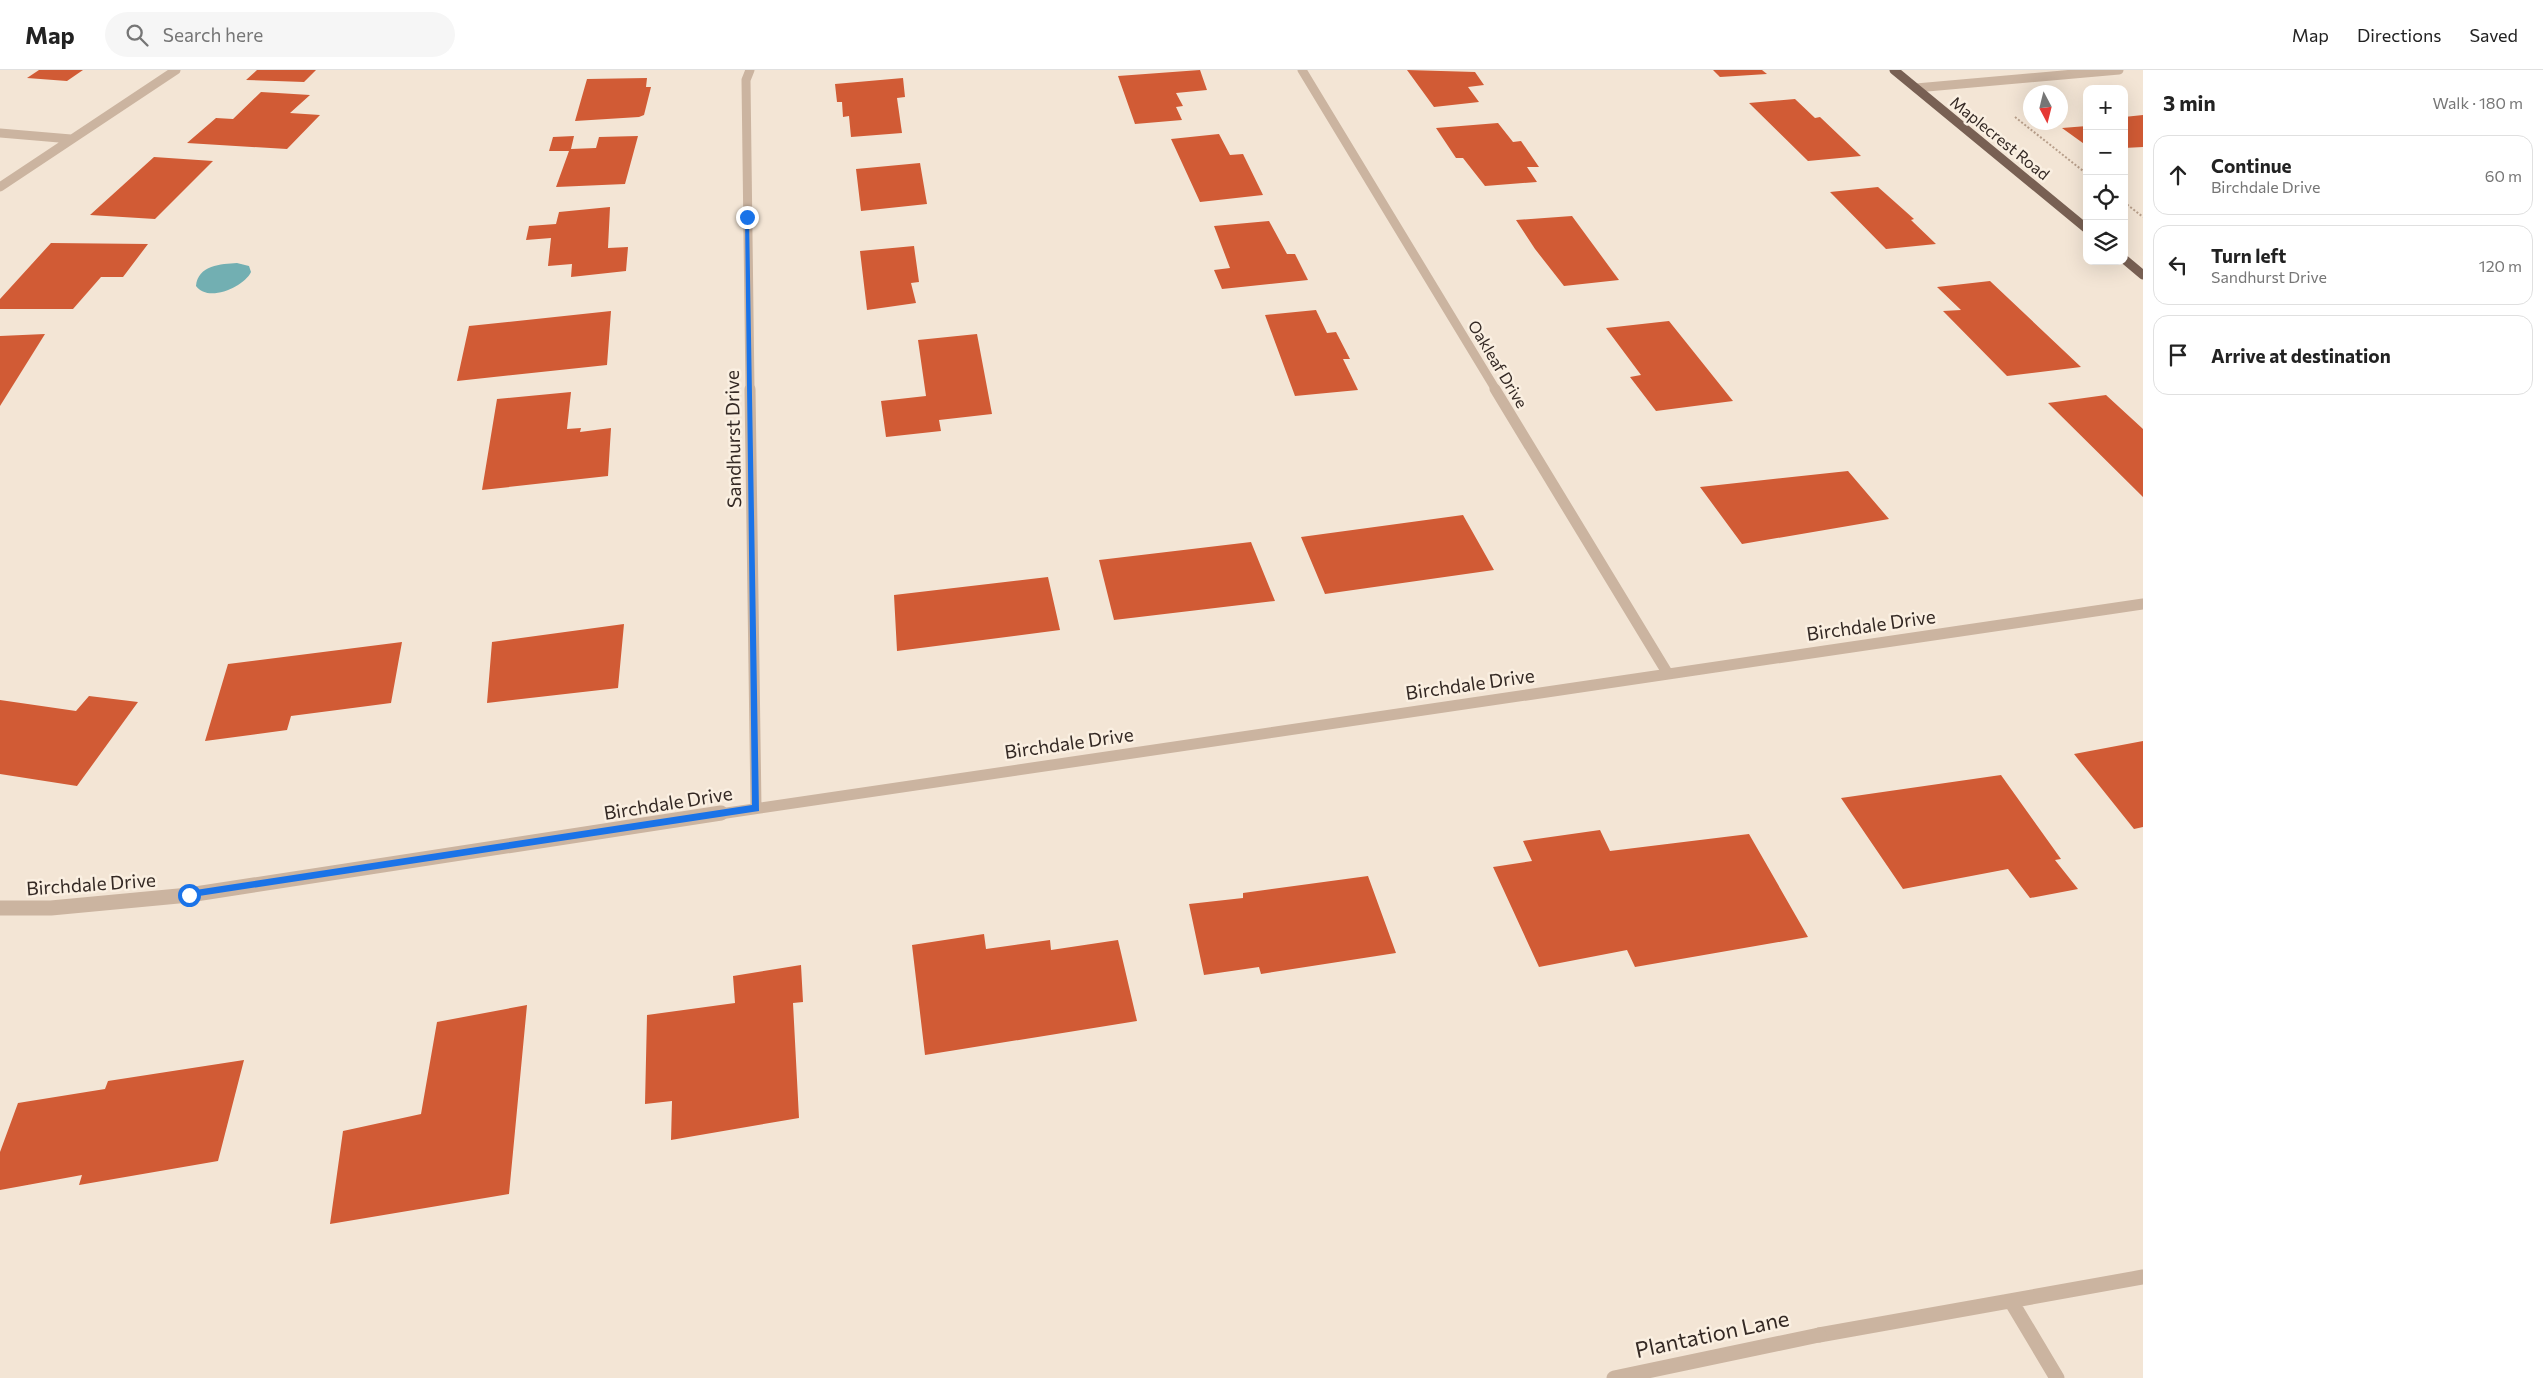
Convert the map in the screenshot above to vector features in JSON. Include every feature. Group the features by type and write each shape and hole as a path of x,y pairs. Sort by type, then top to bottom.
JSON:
{"main road":[{"name":"Maplecrest Road","path":"1894,70 2083,226"},
{"path":"2128,263 2143,275"}],"street":[{"path":"0,187 176,70"},
{"name":"Sandhurst Drive","path":"750,70 746,80 747,217 756,808"},
{"name":"Oakleaf Drive","path":"1302,70 1668,674"},
{"path":"1916,88 2119,70"},
{"path":"0,134 71,139"},
{"name":"Birchdale Drive","path":"0,908 51,908 189,895 756,808 2143,604"},
{"name":"Plantation Lane","path":"1614,1378 1819,1335 2143,1277"},
{"path":"2011,1301 2056,1378"}],"path":[{"path":"1972,83 2083,171"},
{"path":"2128,205 2143,217"}],"water":[{"path":"237,263 249,266 251,272 247,278 234,288 217,293 209,293 202,291 196,286 201,274 211,267"}],"building":[{"path":"39,70 83,70 67,81 27,78"},
{"path":"257,70 316,70 304,82 246,80"},
{"path":"1200,70 1207,90 1176,93 1183,106 1176,107 1182,120 1135,124 1118,76"},
{"path":"1407,70 1475,72 1484,85 1468,87 1479,102 1434,107"},
{"path":"1713,70 1762,70 1767,74 1720,77"},
{"path":"647,78 646,87 651,87 644,115 639,117 575,121 587,79"},
{"path":"903,78 905,97 897,98 902,133 851,137 849,116 843,117 842,102 837,102 835,84"},
{"path":"261,92 310,95 290,113 320,115 287,149 187,143 216,118 233,119"},
{"path":"1795,99 1815,118 1820,117 1861,156 1808,161 1749,103"},
{"path":"2143,115 2143,147 2128,148 2128,117"},
{"path":"1498,123 1513,142 1521,141 1539,167 1527,167 1537,182 1485,186 1463,158 1456,158 1436,128"},
{"path":"2083,126 2083,143 2065,130 2068,130 2068,128"},
{"path":"1219,134 1230,155 1243,154 1263,195 1200,202 1171,139"},
{"path":"574,136 571,149 596,148 599,137 638,136 625,184 556,187 569,151 549,151 553,137"},
{"path":"154,157 213,161 155,219 90,215"},
{"path":"920,163 927,204 861,211 856,169"},
{"path":"1878,187 1914,219 1911,220 1936,244 1886,249 1830,192"},
{"path":"610,207 608,248 628,247 626,271 571,277 572,264 548,266 551,238 526,240 529,226 556,224 559,212"},
{"path":"1572,216 1619,280 1564,286 1535,249 1516,220"},
{"path":"1269,221 1287,254 1295,254 1308,280 1222,289 1214,270 1230,268 1214,226"},
{"path":"51,243 148,244 123,277 101,277 73,309 0,309 0,299"},
{"path":"914,246 919,282 911,283 916,303 867,310 860,251"},
{"path":"1990,281 2081,367 2007,376 1943,311 1961,310 1937,287"},
{"path":"1316,310 1327,333 1336,332 1350,359 1343,359 1358,390 1295,396 1265,315"},
{"path":"611,311 607,365 457,381 469,326"},
{"path":"1669,321 1733,401 1656,411 1630,377 1641,375 1606,328"},
{"path":"45,334 0,406 0,336"},
{"path":"977,334 992,414 939,420 941,431 886,437 881,401 926,396 918,340"},
{"path":"571,392 567,429 581,428 580,432 611,428 608,476 482,490 497,399"},
{"path":"2106,395 2143,429 2143,497 2048,403"},
{"path":"1848,471 1889,519 1742,544 1700,487"},
{"path":"1463,515 1494,570 1325,594 1301,537"},
{"path":"1251,542 1275,601 1114,620 1099,560"},
{"path":"1048,577 1060,630 897,651 894,595"},
{"path":"624,624 618,688 487,703 492,642"},
{"path":"402,642 391,703 291,716 287,730 205,741 228,664"},
{"path":"89,696 138,702 77,786 0,774 0,700 76,711"},
{"path":"2143,741 2143,827 2134,829 2074,754"},
{"path":"2001,775 2061,859 2055,860 2078,889 2030,898 2008,869 1903,889 1841,798"},
{"path":"1600,830 1610,851 1749,834 1808,937 1635,967 1627,950 1539,967 1493,867 1532,861 1523,841"},
{"path":"1368,876 1396,953 1261,974 1259,967 1204,975 1189,904 1243,898 1243,893"},
{"path":"984,934 986,949 1050,940 1051,950 1118,940 1137,1021 925,1055 912,945"},
{"path":"801,965 803,1002 793,1003 799,1118 671,1140 672,1101 645,1104 647,1015 735,1003 733,976"},
{"path":"527,1005 509,1194 330,1224 343,1131 421,1114 437,1022"},
{"path":"244,1060 218,1161 79,1185 82,1175 0,1190 0,1152 18,1103 105,1089 108,1081"}],"route":[{"path":"189,895 756,808 747,217"}]}
